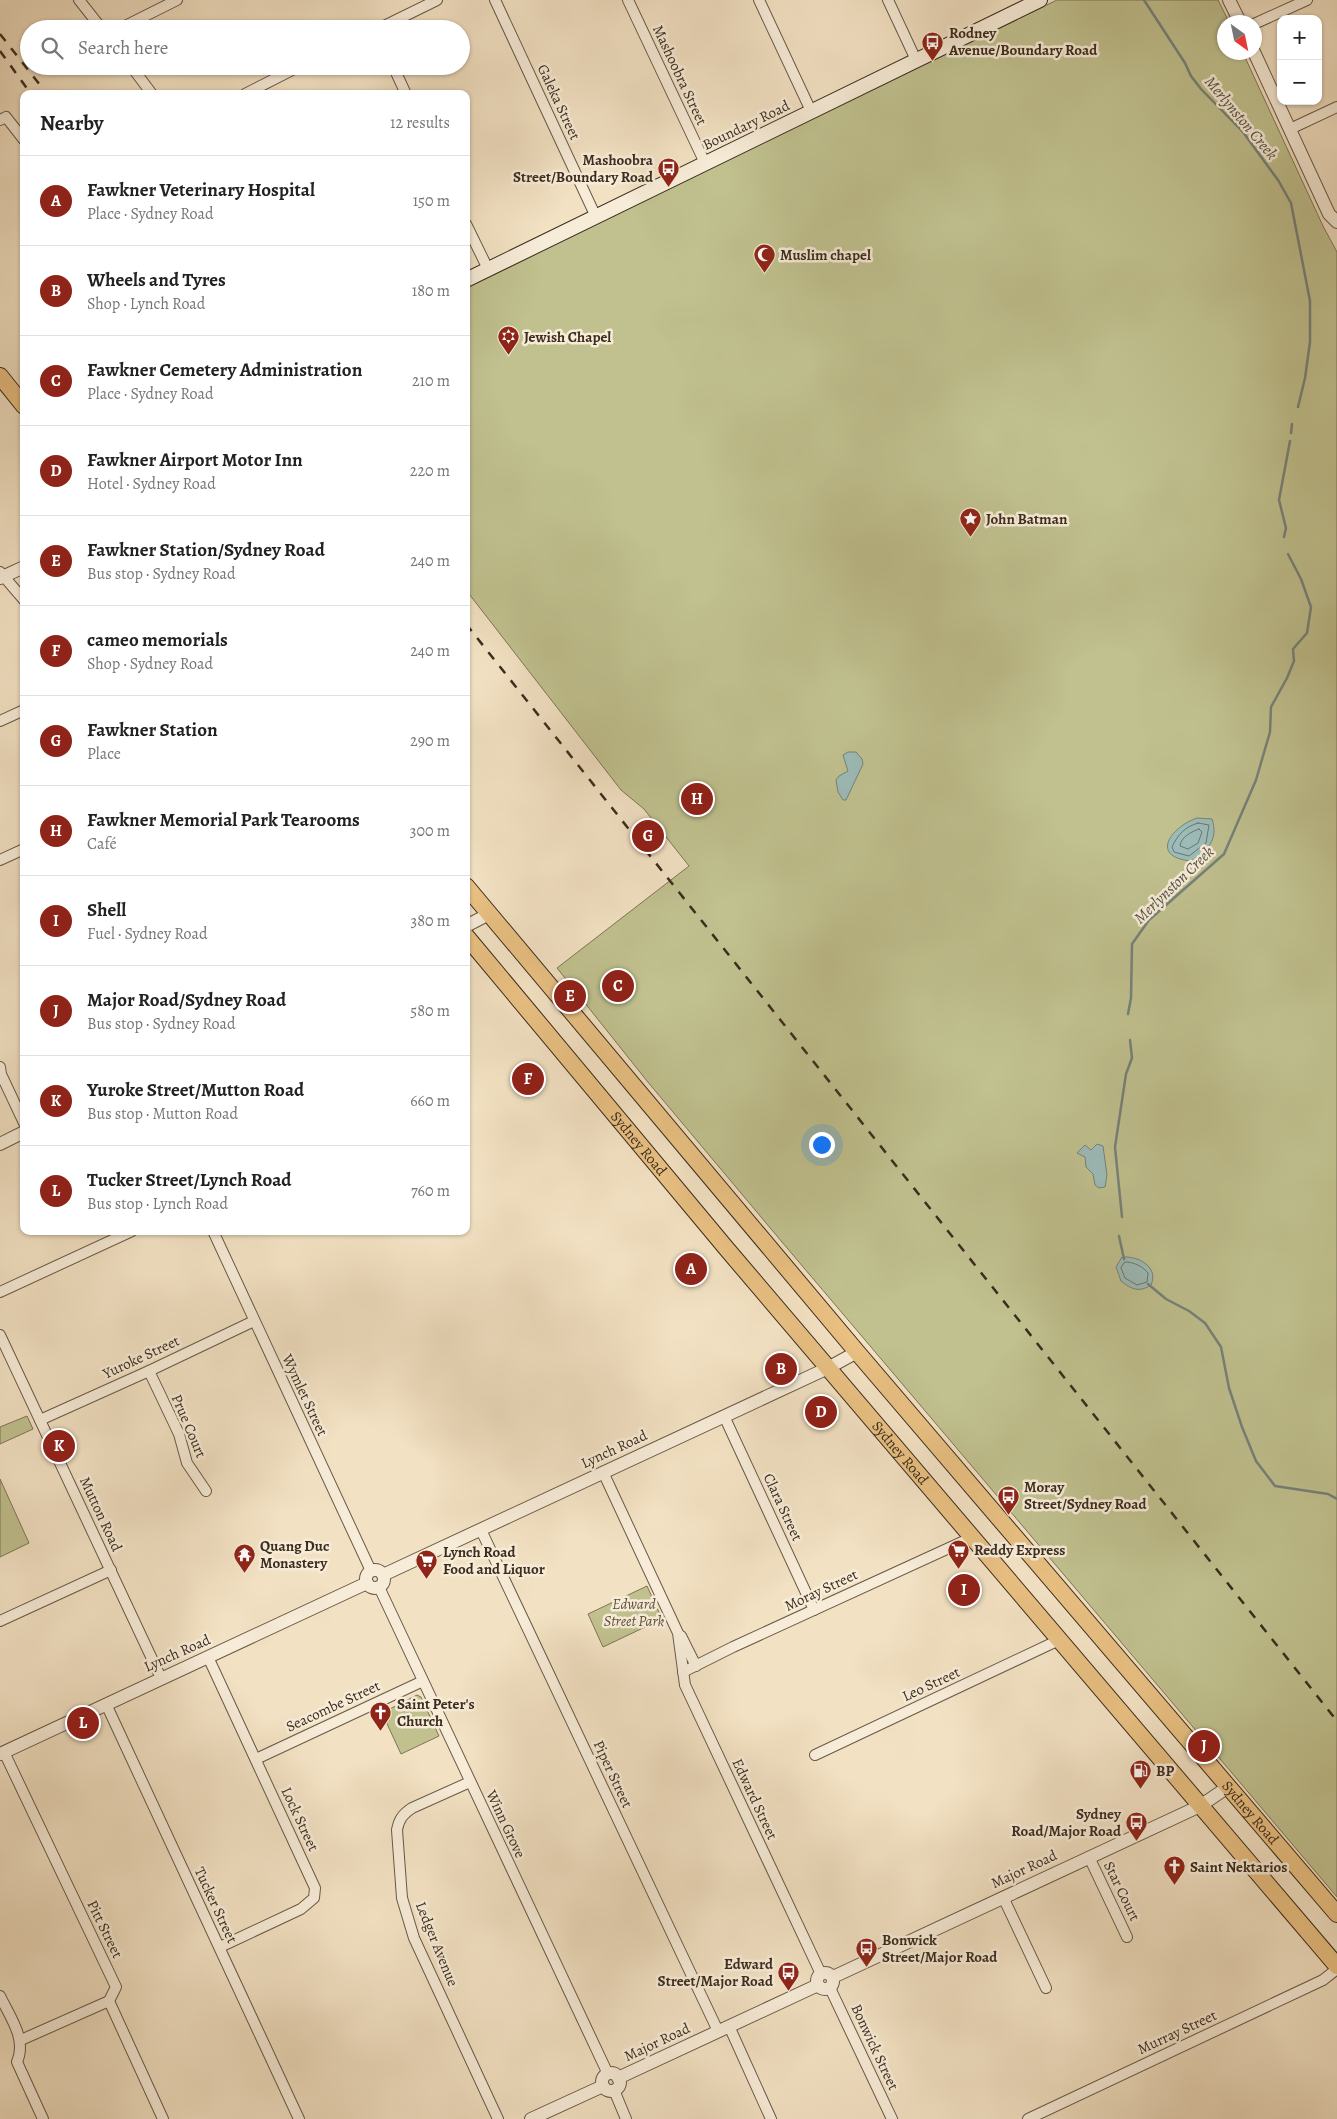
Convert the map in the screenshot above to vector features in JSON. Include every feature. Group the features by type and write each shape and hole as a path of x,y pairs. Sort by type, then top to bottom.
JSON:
{"highway":[{"path":"0,376 20,400"},
{"name":"Sydney Road","path":"470,891 857,1352 1337,1914"},
{"name":"Sydney Road","path":"470,941 828,1368 1337,1968"}],"main road":[{"name":"Boundary Road","path":"470,278 916,60 1018,5 1040,0"}],"street":[{"path":"79,0 95,20"},
{"path":"137,20 177,0"},
{"path":"396,20 437,0"},
{"name":"Galeka Street","path":"495,0 596,217"},
{"name":"Mashoobra Street","path":"628,0 705,163"},
{"path":"759,0 811,111"},
{"path":"888,0 916,60"},
{"path":"1229,0 1236,15"},
{"path":"1262,20 1307,0"},
{"path":"1258,60 1329,214 1337,222"},
{"path":"138,75 149,90"},
{"path":"253,90 282,75"},
{"path":"397,75 404,90"},
{"path":"1290,129 1337,107"},
{"path":"3,119 20,136"},
{"path":"470,232 488,269"},
{"path":"20,569 1,576 20,596"},
{"path":"0,721 20,712"},
{"path":"0,860 20,851"},
{"path":"470,924 489,914"},
{"path":"0,1067 1,1074 20,1114"},
{"path":"0,1144 20,1134"},
{"path":"0,1292 123,1235"},
{"name":"Wymlet Street","path":"215,1235 375,1579"},
{"name":"Yuroke Street","path":"40,1420 254,1321"},
{"name":"Mutton Road","path":"0,1335 161,1678"},
{"name":"Lynch Road","path":"2,1753 828,1368 857,1352"},
{"name":"Prue Court","path":"149,1371 179,1434 187,1463 206,1491"},
{"name":"Clara Street","path":"724,1416 814,1610"},
{"name":"Edward Street","path":"603,1472 678,1633 696,1666"},
{"name":"Piper Street","path":"481,1530 723,2028 771,2119"},
{"name":"Moray Street","path":"683,1672 973,1537"},
{"path":"0,1621 111,1570"},
{"name":"Winn Grove","path":"375,1579 611,2082 626,2119"},
{"name":"Edward Street","path":"678,1633 685,1685 825,1981"},
{"name":"Leo Street","path":"815,1755 1059,1640"},
{"name":"Lock Street","path":"208,1657 315,1888 314,1898 301,1909 220,1947"},
{"name":"Seacombe Street","path":"256,1759 423,1681"},
{"name":"Tucker Street","path":"106,1704 299,2119"},
{"name":"Pitt Street","path":"2,1753 116,1987 109,2000"},
{"name":"Ledger Avenue","path":"470,1782 412,1808 398,1821 401,1889 414,1938 498,2119"},
{"name":"Major Road","path":"530,2119 1200,1806 1228,1787"},
{"name":"Star Court","path":"1089,1857 1127,1937"},
{"path":"1003,1897 1046,1988"},
{"name":"Murray Street","path":"1031,2118 1323,1980 1337,1968"},
{"name":"Bonwick Street","path":"825,1981 892,2119"},
{"path":"0,1996 21,2040 22,2052 17,2062 43,2119"},
{"path":"21,2040 109,2000 163,2119"}],"green space":[{"path":"1057,0 1218,0 1226,15 1217,15 1217,60 1246,60 1323,226 1337,252 1337,1897 782,1242 647,1081 557,968 689,866 644,809 621,790 470,595 470,285"},
{"path":"27,1416 33,1429 0,1444 0,1427"},
{"path":"0,1479 29,1543 0,1557"},
{"name":"Edward Street Park","path":"647,1586 662,1619 603,1647 588,1614"},
{"path":"417,1695 421,1697 439,1736 401,1754 382,1713"}],"water":[{"path":"848,752 856,752 862,759 863,764 846,800 843,800 838,792 836,780 848,771 843,755"},
{"path":"1197,818 1212,819 1214,826 1213,839 1207,849 1191,861 1171,854 1168,848 1168,841 1179,828"},
{"path":"1097,1144 1103,1146 1107,1175 1105,1187 1099,1188 1095,1185 1093,1174 1086,1167 1085,1157 1077,1153 1085,1145 1091,1150"},
{"path":"1122,1257 1135,1258 1146,1264 1152,1273 1151,1285 1143,1289 1135,1289 1121,1281 1116,1267"}],"waterway":[{"name":"Merlynston Creek","path":"1144,0 1185,63 1191,76 1201,89 1243,132 1278,180 1291,203 1310,301 1310,342 1305,378 1298,407"},
{"name":"Merlynston Creek","path":"1291,433 1292,424"},
{"name":"Merlynston Creek","path":"1284,537 1286,528 1279,500 1290,441"},
{"name":"Merlynston Creek","path":"1128,1014 1131,998 1132,944 1149,920 1224,854 1256,780 1270,732 1271,707 1294,661 1293,649 1307,633 1311,607 1301,579 1288,554"},
{"name":"Merlynston Creek","path":"1122,1217 1115,1147 1126,1074 1132,1058 1130,1040"},
{"name":"Merlynston Creek","path":"1119,1236 1124,1259"},
{"name":"Merlynston Creek","path":"1148,1284 1166,1299 1189,1311 1205,1323 1221,1347 1229,1388 1242,1427 1256,1461 1275,1486 1328,1494 1337,1499"}],"railway":[{"path":"0,34 20,60"},
{"path":"0,51 28,90"},
{"path":"32,75 44,90"},
{"path":"470,629 1337,1721"}],"place":[{"name":"Rodney Avenue/Boundary Road","path":"933,61"},
{"name":"Mashoobra Street/Boundary Road","path":"669,188"},
{"name":"Muslim chapel","path":"764,274"},
{"name":"Jewish Chapel","path":"508,356"},
{"name":"John Batman","path":"970,538"},
{"name":"Fawkner Memorial Park Tearooms","path":"697,799"},
{"name":"Fawkner Station","path":"648,836"},
{"name":"Fawkner Cemetery Administration","path":"618,986"},
{"name":"Fawkner Station/Sydney Road","path":"570,996"},
{"name":"cameo memorials","path":"528,1079"},
{"name":"Fawkner Veterinary Hospital","path":"691,1269"},
{"name":"Wheels and Tyres","path":"781,1369"},
{"name":"Fawkner Airport Motor Inn","path":"821,1412"},
{"name":"Yuroke Street/Mutton Road","path":"59,1446"},
{"name":"Moray Street/Sydney Road","path":"1008,1515"},
{"name":"Reddy Express","path":"958,1569"},
{"name":"Quang Duc Monastery","path":"244,1574"},
{"name":"Lynch Road Food and Liquor","path":"427,1580"},
{"name":"Shell","path":"964,1590"},
{"name":"Tucker Street/Lynch Road","path":"83,1723"},
{"name":"Saint Peter's Church","path":"381,1732"},
{"name":"Major Road/Sydney Road","path":"1204,1746"},
{"name":"BP","path":"1140,1790"},
{"name":"Sydney Road/Major Road","path":"1137,1842"},
{"name":"Saint Nektarios","path":"1174,1886"},
{"name":"Bonwick Street/Major Road","path":"866,1968"},
{"name":"Edward Street/Major Road","path":"789,1992"}]}
